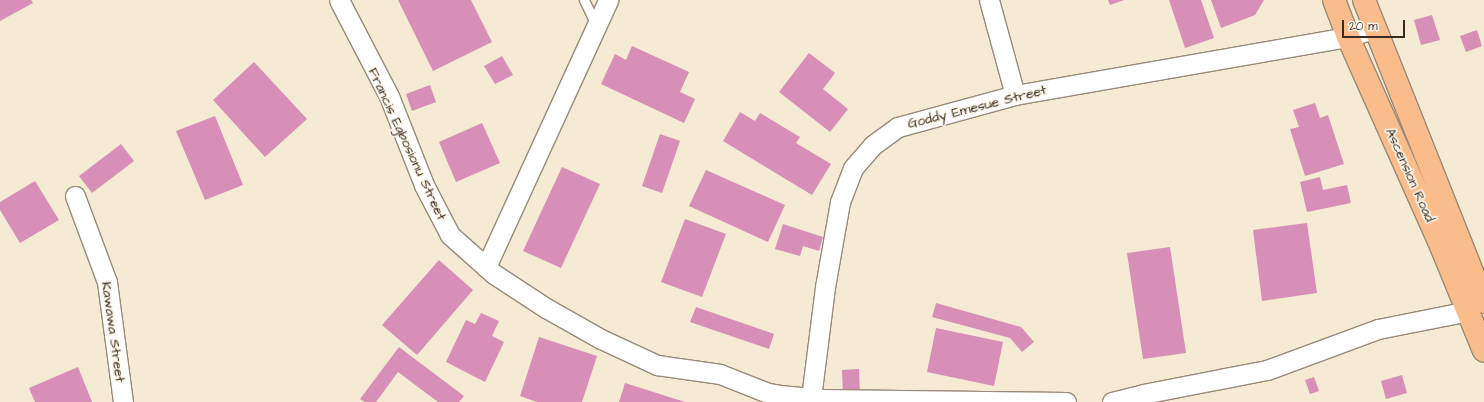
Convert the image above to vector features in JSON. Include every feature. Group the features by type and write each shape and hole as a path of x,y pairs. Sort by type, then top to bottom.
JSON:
{"main road":[{"name":"Ascension Road","path":"1334,0 1348,37 1476,307"},
{"name":"Ascension Road","path":"1364,0 1476,307 1484,351"}],"street":[{"name":"Francis Egbosionu Street","path":"339,0 389,96 424,185 450,235 486,267 546,308 601,339 657,365 720,374 768,393 811,398 1066,402"},
{"path":"486,267 608,0"},
{"path":"989,0 1015,95"},
{"name":"Goddy Emesue Street","path":"811,398 825,287 840,202 853,168 873,145 898,127 1015,95 1348,37 1375,28"},
{"name":"Kawawa Street","path":"75,196 107,282 123,402"},
{"path":"1112,402 1143,394 1267,370 1378,329 1476,307"}],"lane":[{"path":"584,0 597,26"}],"building":[{"path":"0,0 31,0 33,3 0,21"},
{"path":"398,0 471,0 492,42 433,71"},
{"path":"1108,0 1124,0 1110,5"},
{"path":"1169,0 1201,0 1214,38 1185,48"},
{"path":"1211,0 1264,0 1255,15 1221,28"},
{"path":"1432,15 1440,40 1421,45 1414,20"},
{"path":"1477,30 1482,46 1466,52 1460,36"},
{"path":"632,46 689,72 680,92 695,99 684,123 601,84 615,54 626,60"},
{"path":"809,53 835,73 823,89 848,109 830,132 779,92"},
{"path":"502,56 513,75 495,84 484,66"},
{"path":"254,62 307,119 265,157 213,100"},
{"path":"430,85 436,102 412,111 406,94"},
{"path":"1315,103 1320,118 1328,115 1344,164 1305,176 1290,129 1299,127 1293,110"},
{"path":"740,112 755,121 760,113 800,137 796,143 831,164 812,195 723,141"},
{"path":"215,116 243,185 205,200 176,131"},
{"path":"482,123 500,163 456,182 439,142"},
{"path":"660,134 680,141 662,193 642,186"},
{"path":"121,144 134,161 92,193 79,176"},
{"path":"562,167 600,184 561,268 523,251"},
{"path":"706,170 785,205 768,242 689,206"},
{"path":"1320,177 1323,190 1347,185 1351,203 1307,212 1300,182"},
{"path":"35,181 59,220 20,243 0,210 0,202"},
{"path":"685,219 726,234 702,297 661,282"},
{"path":"1307,223 1317,293 1262,301 1253,230"},
{"path":"783,224 823,237 819,251 803,246 800,256 775,249"},
{"path":"1170,247 1186,353 1143,359 1127,253"},
{"path":"439,260 473,290 417,355 382,325"},
{"path":"936,303 1021,327 1034,342 1022,352 1010,338 932,317"},
{"path":"696,307 774,334 769,349 690,322"},
{"path":"481,313 499,321 492,336 504,342 485,382 446,362 466,320 475,324"},
{"path":"936,328 1003,342 994,386 927,372"},
{"path":"539,337 597,356 582,402 537,402 520,396"},
{"path":"399,347 464,396 459,402 438,402 398,372 376,402 365,402 360,399"},
{"path":"78,367 92,402 35,402 29,388"},
{"path":"859,369 860,395 843,395 842,370"},
{"path":"1402,375 1407,393 1386,399 1381,381"},
{"path":"1314,377 1319,391 1310,394 1305,380"},
{"path":"625,383 685,402 619,402"}]}
